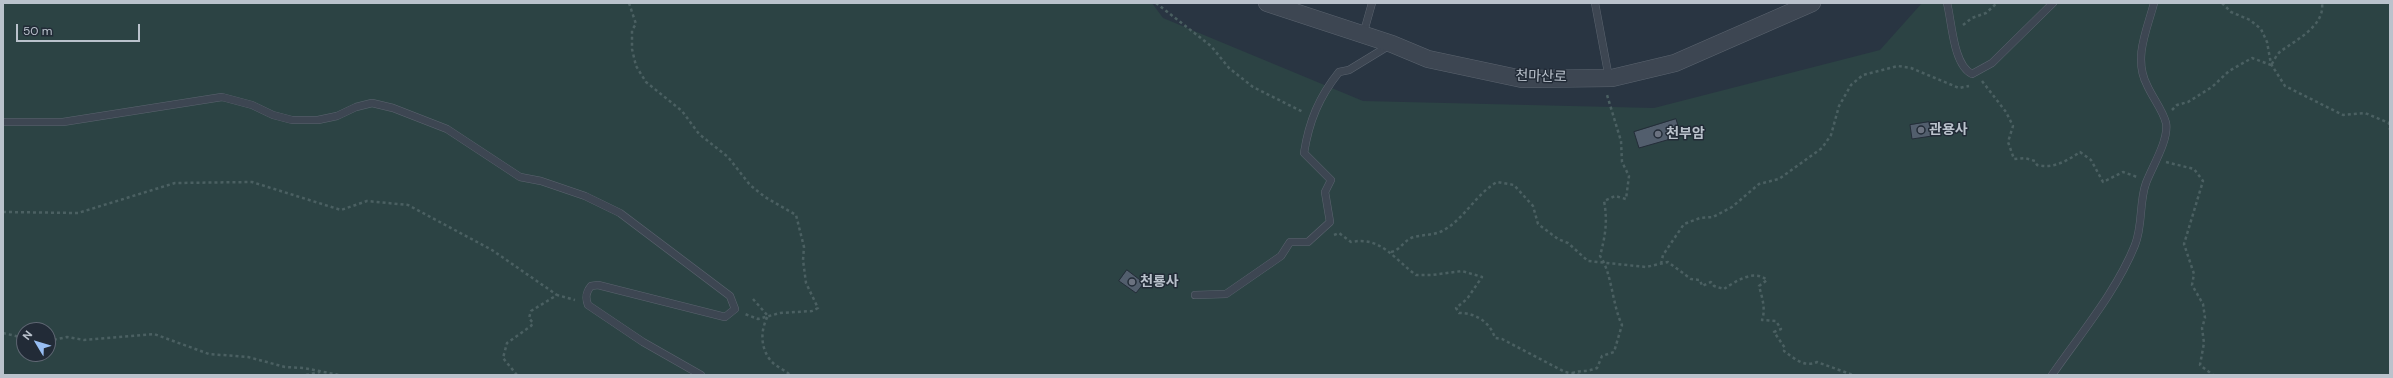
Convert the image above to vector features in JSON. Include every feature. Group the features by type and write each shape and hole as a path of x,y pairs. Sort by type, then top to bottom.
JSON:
{"street":[{"name":"천마산로","path":"1267,3 1392,44 1428,59 1522,78 1604,78 1675,63 1812,3"}],"lane":[{"path":"1363,35 1372,3"},
{"path":"1595,3 1604,78"},
{"path":"1947,3 1956,50 1967,71 1976,73 1992,63 2052,3"},
{"path":"2052,375 2101,307 2135,245 2139,231 2146,182 2157,158 2165,134 2166,123 2143,77 2140,59 2154,3"},
{"path":"1195,295 1226,294 1281,256 1290,242 1308,242 1330,222 1325,192 1331,180 1304,153 1307,130 1312,115 1323,93 1339,72 1349,70 1358,62 1392,44"},
{"path":"3,122 63,122 222,98 252,105 273,115 292,120 318,120 337,116 356,106 372,103 393,108 447,129 520,177 541,181 585,196 620,213 730,296 735,309 725,317 598,285 591,286 587,291 586,300 588,305 643,342 701,375"}],"path":[{"path":"629,3 635,15 636,24 632,30 632,49 636,66 646,82 682,111 699,134 728,157 750,185 765,197 796,215 804,247 803,260 806,283 818,308 812,311 780,313 767,318 758,319 735,309"},
{"path":"1156,3 1211,46 1229,68 1253,87 1297,110 1312,115"},
{"path":"1953,33 1972,18 1986,13 1997,3"},
{"path":"2222,3 2231,12 2250,20 2261,29 2268,42 2271,64 2285,86 2343,115 2365,113 2389,123 2390,130"},
{"path":"2271,64 2279,52 2303,37 2320,16 2322,3"},
{"path":"2162,114 2169,114 2177,105 2188,102 2212,87 2229,71 2252,58 2271,64"},
{"path":"1661,264 1663,255 1684,224 1700,218 1713,217 1732,208 1759,184 1779,179 1822,148 1831,135 1839,106 1850,85 1863,75 1898,66 1911,68 1959,88 1971,86"},
{"path":"1976,73 2006,112 2014,126 2008,142 2014,159 2030,159 2043,166 2065,163 2080,152 2091,160 2103,182 2123,172 2135,174 2146,182"},
{"path":"1572,373 1580,371 1588,372 1597,368 1602,356 1614,352 1622,325 1615,312 1604,262 1600,256 1604,244 1606,214 1604,201 1615,196 1626,199 1629,176 1622,162 1621,141 1606,92 1604,78"},
{"path":"1977,84 1983,83"},
{"path":"2157,158 2161,161 2194,169 2203,181 2184,244 2194,274 2192,285 2203,304 2205,318 2202,328 2204,343 2200,365 2213,375"},
{"path":"3,212 78,213 175,183 252,182 341,210 367,201 408,205 492,250 557,295 588,305"},
{"path":"1391,252 1397,251 1410,239 1445,230 1470,208 1483,191 1497,182 1514,185 1533,206 1538,224 1548,232 1568,243 1588,261 1638,267 1668,262 1691,279 1700,280 1702,286 1711,282 1714,286 1724,289 1751,276 1762,276 1767,280 1758,286 1763,300 1764,314 1762,320 1776,321 1780,329 1774,332 1785,348 1784,351 1800,362 1811,365 1817,362 1853,375"},
{"path":"1319,232 1322,237 1340,233 1351,242 1364,240 1391,252 1416,275 1432,275 1462,271 1482,277 1467,299 1456,308 1459,313 1470,313 1484,321 1491,328 1495,338 1502,339 1530,355 1580,375"},
{"path":"517,375 503,358 507,343 531,326 533,322 529,318 531,311 557,295"},
{"path":"753,299 768,316 761,330 765,352 773,363 790,375"},
{"path":"3,333 16,336"},
{"path":"56,339 67,337 84,340 154,334 209,354 248,357 285,368 304,368 339,375"},
{"path":"306,375 321,372"}],"green space":[{"path":"3,3 1152,3 1163,18 1363,101 1654,108 1880,50 1922,3 2390,3 2390,375 3,375"}],"building":[{"name":"천부암","path":"1676,119 1681,136 1639,148 1634,132"},
{"name":"관용사","path":"1929,122 1932,136 1912,139 1910,125"},
{"name":"천룡사","path":"1127,270 1144,283 1136,293 1119,281"}],"place":[{"name":"관용사","path":"1921,130"},
{"name":"천부암","path":"1658,134"},
{"name":"천룡사","path":"1132,282"}]}
